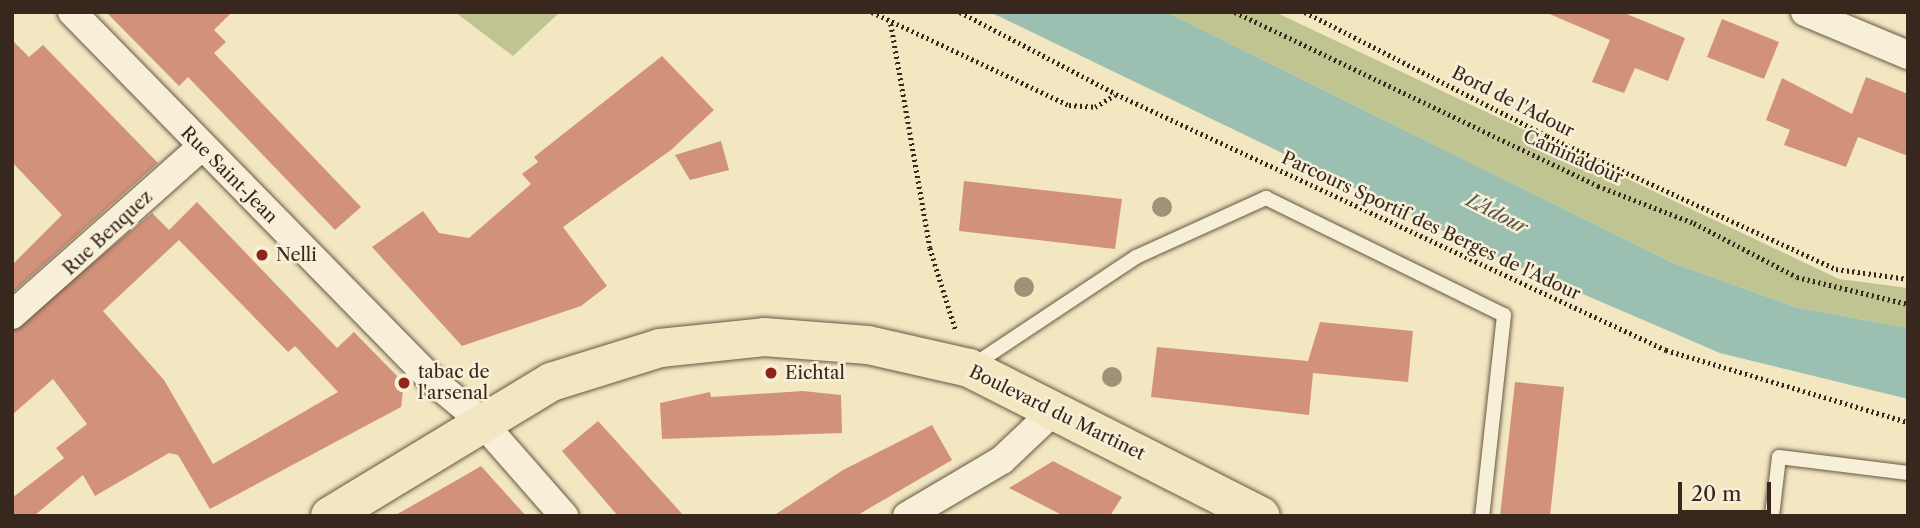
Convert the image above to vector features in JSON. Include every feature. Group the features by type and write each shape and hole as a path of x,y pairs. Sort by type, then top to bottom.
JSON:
{"main road":[{"name":"Boulevard du Martinet","path":"330,516 480,420 551,382 660,348 764,337 868,345 969,368 1056,409 1261,516"}],"street":[{"name":"Rue Saint-Jean","path":"72,12 200,148 480,420 564,516"},
{"path":"1805,12 1908,55"},
{"name":"Rue Benquez","path":"12,315 200,148"},
{"path":"907,516 1002,460 1056,409"}],"lane":[{"path":"969,368 1136,257 1266,198 1504,316 1482,516"},
{"path":"1772,516 1779,457 1908,473"}],"path":[{"path":"872,12 891,24 1069,105 1095,107 1116,94"},
{"name":"Parcours Sportif des Berges de l'Adour","path":"960,12 1116,94 1665,350 1908,422"},
{"name":"Caminadour","path":"1235,12 1586,180 1694,223 1797,277 1908,304"},
{"name":"Bord de l'Adour","path":"1305,12 1547,136 1836,269 1908,279"},
{"path":"891,24 930,248 969,368"}],"green space":[{"path":"455,12 560,12 513,56"},
{"path":"1166,12 1275,12 1839,279 1908,288 1908,328 1795,307 1673,263"}],"water":[{"name":"L'Adour","path":"990,12 1166,12 1673,263 1795,307 1908,328 1908,399 1720,353 1508,262"}],"building":[{"path":"106,12 232,12 214,30 226,42 214,53 361,207 335,230 188,77 179,86"},
{"path":"1545,12 1622,12 1685,38 1668,81 1635,68 1624,93 1592,82 1610,40"},
{"path":"1722,19 1779,42 1764,79 1707,57"},
{"path":"12,40 29,57 43,45 158,163 12,293 12,265 62,215 12,162"},
{"path":"662,56 714,110 671,150 563,227 607,286 581,306 462,346 372,247 423,211 439,233 469,238 531,184 522,174 538,162 534,157"},
{"path":"1866,77 1908,94 1908,156 1858,137 1846,167 1784,145 1790,130 1766,120 1782,78 1852,114"},
{"path":"721,141 729,170 690,180 675,155"},
{"path":"964,181 1122,199 1115,249 959,231"},
{"path":"197,202 337,348 354,332 404,383 401,407 210,509 178,455 169,453 95,496 83,475 34,516 12,516 12,498 64,458 56,448 87,424 53,379 12,415 12,331 152,213 169,230","holes":["179,240 288,352 295,346 338,392 213,464 164,380 103,311"]},
{"path":"1320,322 1413,331 1408,382 1313,373 1309,415 1151,397 1157,347 1308,361"},
{"path":"1515,382 1564,387 1550,516 1500,516"},
{"path":"803,391 841,395 842,433 662,439 660,403 710,392 711,397"},
{"path":"598,421 684,516 618,516 562,451"},
{"path":"932,425 952,460 856,516 773,516 843,470"},
{"path":"1053,461 1122,497 1110,516 1064,516 1009,488"},
{"path":"481,466 526,516 394,516 464,476"}],"place":[{"name":"Nelli","path":"262,255"},
{"name":"Eichtal","path":"771,373"},
{"name":"tabac de l'arsenal","path":"404,383"}]}
